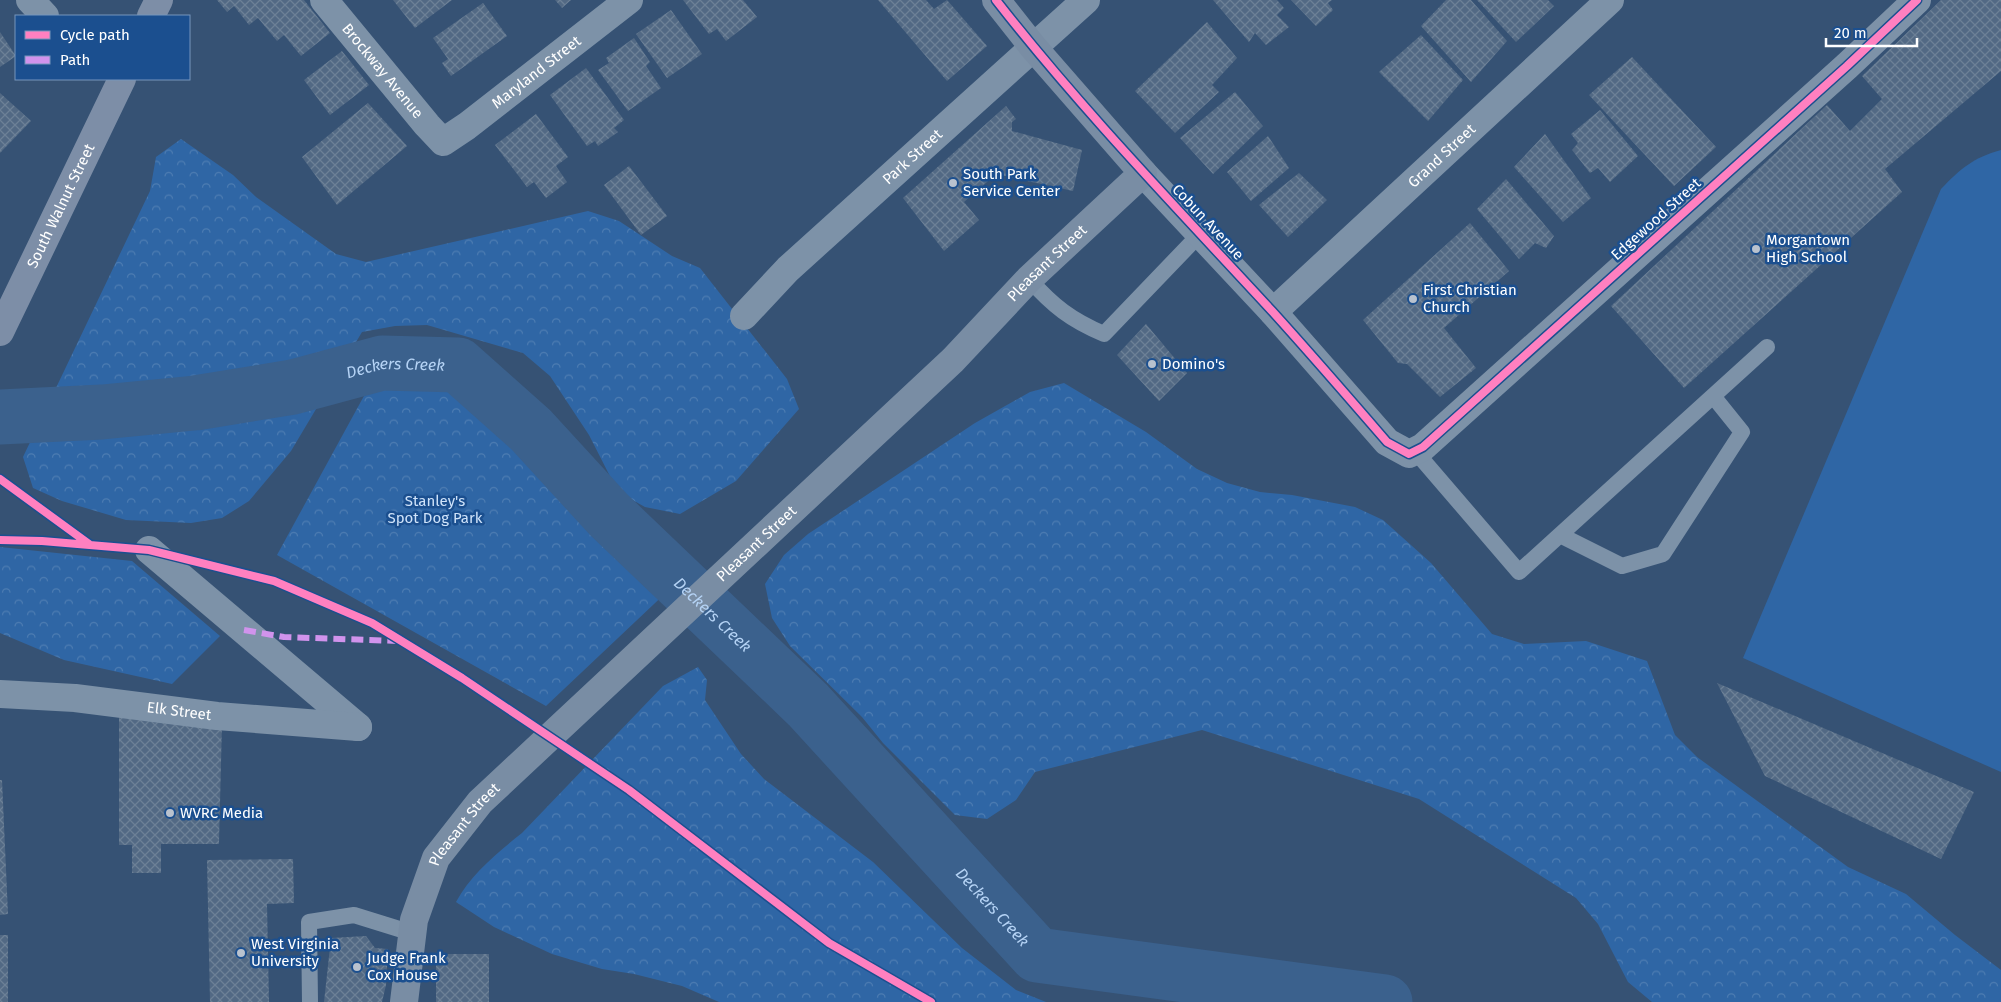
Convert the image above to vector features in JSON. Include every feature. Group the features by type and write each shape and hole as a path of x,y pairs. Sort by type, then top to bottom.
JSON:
{"main road":[{"path":"152,15 159,0"},
{"name":"South Walnut Street","path":"0,332 122,80"}],"street":[{"path":"30,0 44,15"},
{"name":"Brockway Avenue","path":"324,0 443,142"},
{"name":"Maryland Street","path":"443,142 467,126 630,0"},
{"name":"Cobun Avenue","path":"996,0 1033,47 1143,173 1273,312 1387,442 1412,452"},
{"name":"Park Street","path":"744,316 788,269 1086,0"},
{"name":"Grand Street","path":"1273,312 1610,0"},
{"name":"Edgewood Street","path":"1412,452 1423,447 1445,428 1840,73 1918,0"},
{"name":"Pleasant Street","path":"404,1002 413,927 436,858 480,802 953,360 1029,279 1143,173"},
{"name":"Elk Street","path":"0,694 75,698 218,716 358,727 149,550"}],"lane":[{"path":"1029,279 1049,301 1079,323 1104,334 1200,234"},
{"path":"1412,452 1519,572 1767,347"},
{"path":"1560,535 1622,566 1663,554 1742,432 1713,396"},
{"path":"310,1002 309,922 354,915 413,927"}],"green space":[{"path":"181,139 233,175 256,197 336,254 366,262 588,211 619,221 672,256 700,268 787,379 799,409 736,481 680,514 645,507 618,492 589,435 550,376 523,353 427,325 395,326 362,332 291,451 249,501 222,518 191,523 126,520 62,501 33,488 23,457 150,191 156,157"},
{"path":"2001,150 2001,772 1743,658 1941,189 1955,175 1975,160"},
{"name":"Stanley's Spot Dog Park","path":"382,363 458,365 672,587 546,706 277,555"},
{"path":"1064,383 1146,432 1197,469 1227,483 1260,492 1292,495 1355,507 1383,520 1431,563 1492,634 1524,644 1586,641 1647,661 1675,735 1697,757 1848,867 1906,894 2001,970 2001,1002 1652,1002 1628,982 1598,924 1576,898 1419,799 1202,730 1035,772 1016,800 987,819 955,815 883,743 862,717 790,646 772,618 765,584 784,555 808,534 975,423 1030,392"},
{"path":"0,547 132,561 220,636 172,684 64,660 0,633"},
{"path":"698,667 707,680 705,700 741,754 764,779 873,862 962,948 1016,990 1046,1002 719,1002 682,986 634,974 602,969 552,954 494,927 456,902 477,873 522,833 663,686"}],"building":[{"path":"217,0 304,0 330,33 301,56 284,35 277,41 258,18 249,25 234,6 227,12"},
{"path":"393,0 452,0 415,28"},
{"path":"555,0 571,0 562,8"},
{"path":"683,0 743,0 757,17 726,41 717,29 709,34"},
{"path":"878,0 926,0 934,9 947,0 987,46 947,81"},
{"path":"1213,0 1277,0 1284,8 1277,15 1289,27 1266,45 1255,33 1249,42"},
{"path":"1291,0 1332,0 1328,3 1333,10 1316,26"},
{"path":"1446,0 1471,0 1507,41 1471,82 1421,26"},
{"path":"1477,0 1548,0 1554,6 1516,42"},
{"name":"Morgantown High School","path":"1941,0 2001,0 2001,71 1885,169 1902,192 1684,388 1611,306 1827,105 1850,131 1882,99 1862,76"},
{"path":"483,3 507,36 451,76 442,63 448,59 433,38"},
{"path":"671,10 702,54 667,78 636,34"},
{"path":"1207,22 1237,58 1212,85 1219,92 1175,133 1135,91"},
{"path":"0,32 15,57 0,67"},
{"path":"1421,35 1463,80 1428,121 1379,72"},
{"path":"634,38 650,62 646,66 661,88 628,111 598,70 609,63 606,58"},
{"path":"342,51 369,85 330,115 304,80"},
{"path":"1632,57 1716,147 1674,186 1589,95"},
{"path":"586,68 624,120 614,128 618,132 598,146 595,141 587,146 550,95"},
{"path":"1235,92 1263,126 1213,174 1180,138"},
{"path":"0,93 31,121 0,153"},
{"path":"368,103 407,146 337,205 302,157"},
{"name":"South Park Service Center","path":"1006,106 1016,119 1012,122 1012,131 1082,150 1073,191 996,174 964,202 979,220 944,251 903,198"},
{"path":"1600,110 1638,156 1610,182 1598,168 1590,173 1572,150 1578,143 1571,134"},
{"path":"536,114 568,157 556,166 567,182 546,198 534,182 527,187 495,145"},
{"path":"1545,134 1591,198 1563,222 1514,167"},
{"path":"1268,136 1289,168 1251,201 1227,172"},
{"path":"629,166 667,216 641,235 604,185"},
{"path":"1299,173 1327,200 1288,237 1259,205"},
{"path":"1506,179 1554,236 1546,248 1535,243 1519,259 1477,209"},
{"path":"1470,223 1509,271 1444,328 1476,368 1440,397 1407,364 1398,363 1363,320"},
{"name":"Domino's","path":"1146,324 1187,373 1159,401 1117,355"},
{"path":"1717,683 1974,792 1941,859 1765,776"},
{"name":"WVRC Media","path":"119,710 222,723 219,844 161,844 161,873 132,873 132,845 119,845"},
{"path":"0,780 2,780 8,914 0,915"},
{"name":"West Virginia University","path":"293,859 294,903 267,904 269,1002 210,1002 207,860"},
{"path":"0,935 8,935 8,1002 0,1002"},
{"name":"Judge Frank Cox House","path":"366,936 375,948 388,949 386,985 382,1002 324,1002 331,938"},
{"path":"436,954 489,954 489,1002 436,1002"}],"waterway":[{"name":"Deckers Creek","path":"0,417 102,412 195,403 293,387 382,363 458,365 531,430 609,515 808,705 1037,955 1385,1002"}],"marked path":[{"path":"244,630 284,637 398,641"}],"cycle path":[{"path":"996,0 1096,119 1272,311 1387,442 1409,454 1423,447 1847,66 1917,0"},
{"path":"0,479 89,544"},
{"path":"0,540 42,541 149,550 274,581 372,623 462,678 629,790 829,943 931,1002"}],"place":[{"name":"South Park Service Center","path":"953,183"},
{"name":"Morgantown High School","path":"1756,249"},
{"name":"First Christian Church","path":"1413,299"},
{"name":"Domino's","path":"1152,364"},
{"name":"WVRC Media","path":"170,813"},
{"name":"West Virginia University","path":"241,953"},
{"name":"Judge Frank Cox House","path":"357,967"}]}
